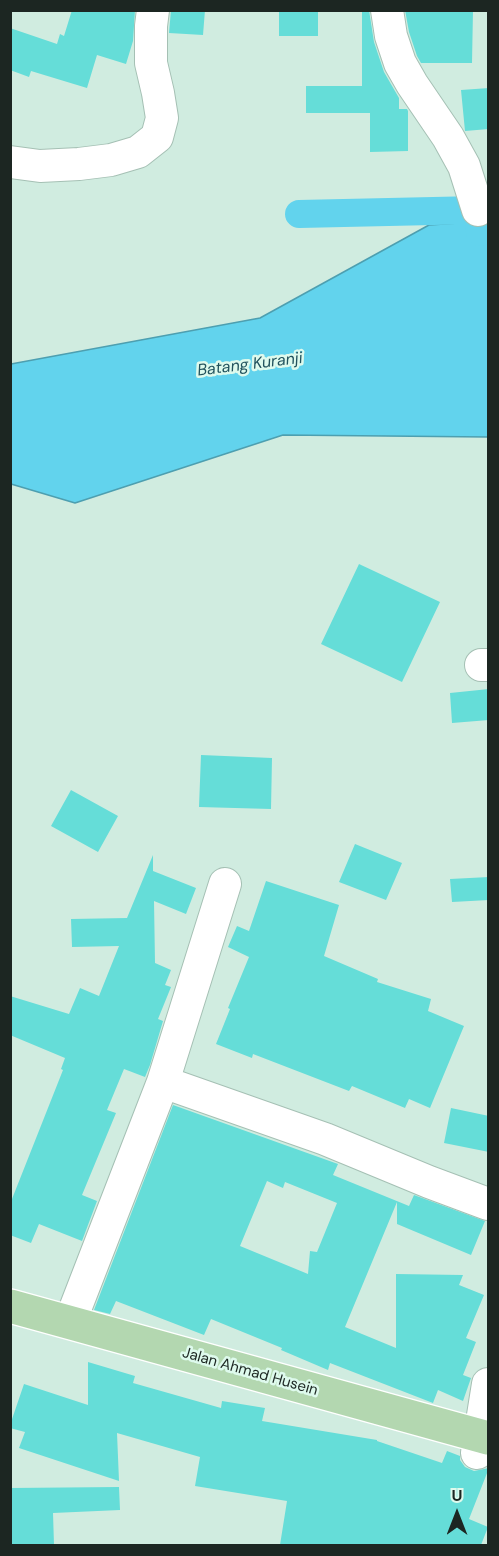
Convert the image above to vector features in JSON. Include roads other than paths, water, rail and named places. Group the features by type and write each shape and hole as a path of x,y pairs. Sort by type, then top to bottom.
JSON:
{"main road":[{"name":"Jalan Ahmad Husein","path":"10,1306 484,1446"},
{"name":"Jalan Ahmad Husein","path":"10,1326 220,1388 484,1446"}],"street":[{"path":"10,162 40,166 111,160 138,152 157,137 162,118 151,63 153,10"},
{"path":"387,10 391,36 400,63 464,166 478,210"},
{"path":"70,1322 163,1082 225,884"},
{"path":"163,1082 325,1138 429,1182 489,1204"},
{"path":"484,1446 489,1384"}],"water":[{"name":"Batang Kuranji","path":"488,221 488,437 283,435 75,503 11,484 11,364 260,318 429,225"}],"waterway":[{"path":"299,214 478,210 480,232"}]}
